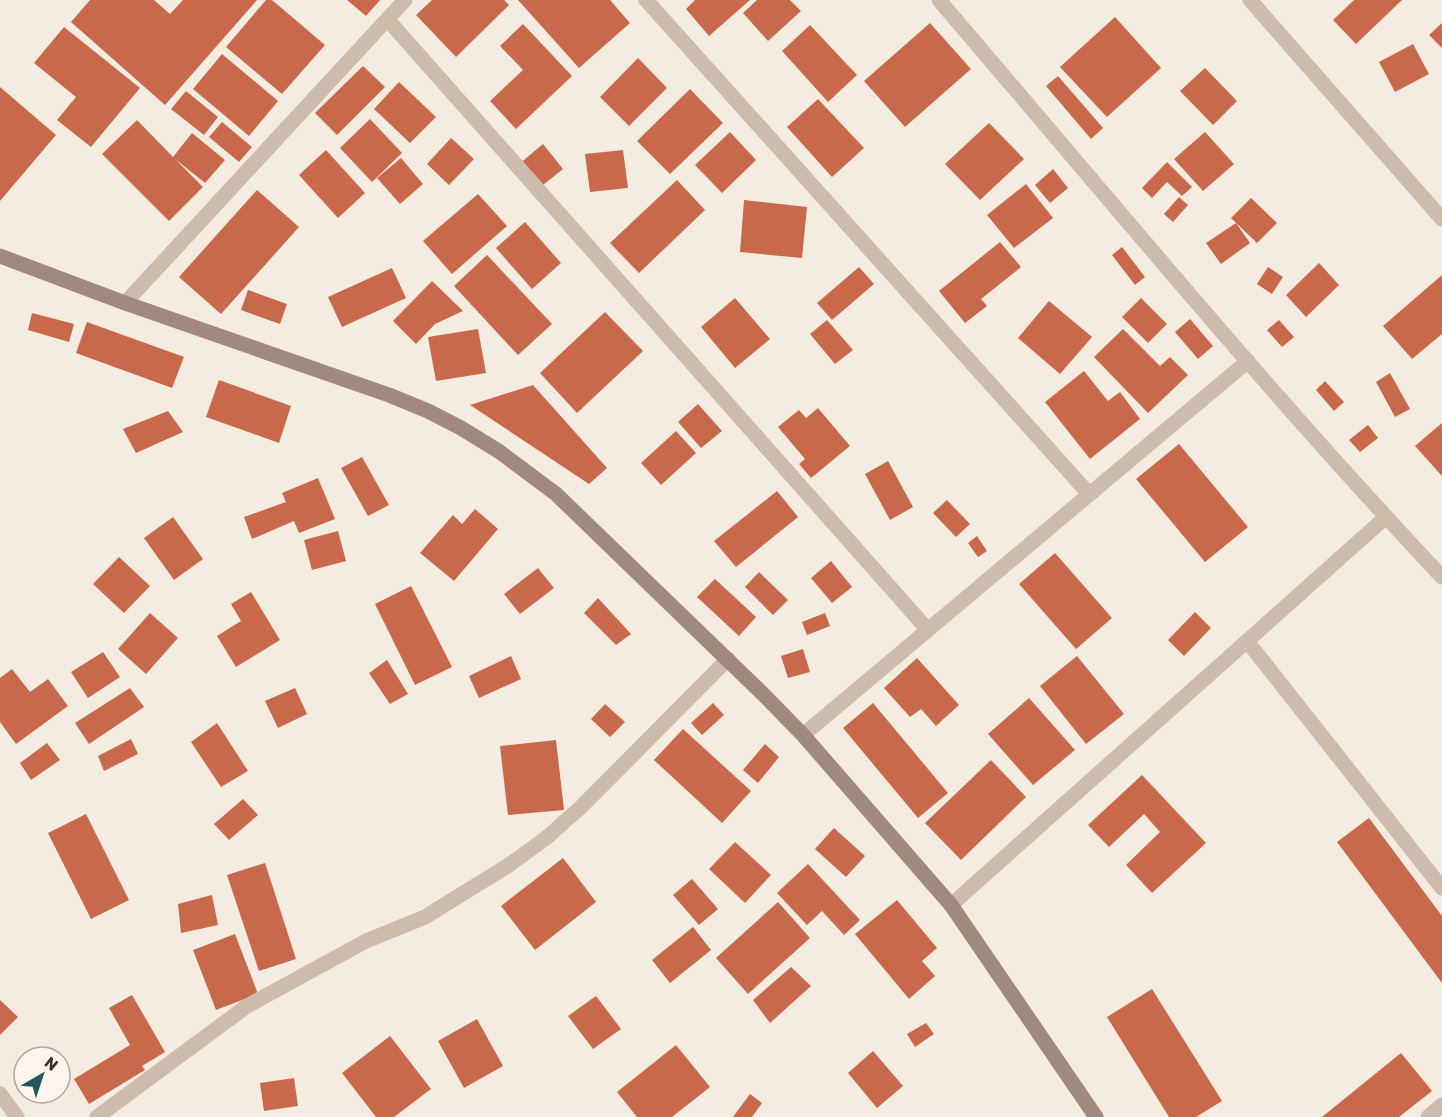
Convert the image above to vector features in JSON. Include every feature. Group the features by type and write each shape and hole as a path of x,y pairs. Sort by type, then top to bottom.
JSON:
{"main road":[{"path":"0,256 428,411 500,452 556,494 728,659 803,735 951,905 1096,1117"}],"street":[{"path":"125,303 405,0"},
{"path":"646,0 1089,494"},
{"path":"939,0 1248,361 1386,518 1442,577"},
{"path":"1250,0 1442,219"},
{"path":"387,19 928,630"},
{"path":"803,735 1248,361"},
{"path":"951,905 1386,518"},
{"path":"1247,641 1442,888"},
{"path":"97,1117 247,1006 366,941 425,917 509,865 546,838 580,807 728,659"},
{"path":"0,1094 17,1117"},
{"path":"1428,1117 1442,1105"}],"building":[{"path":"90,0 154,0 170,14 183,0 257,0 165,105 71,22"},
{"path":"266,0 272,0 325,45 282,94 226,47"},
{"path":"347,0 380,0 366,16"},
{"path":"432,0 504,0 509,5 456,57 416,15"},
{"path":"518,0 610,0 630,23 579,68"},
{"path":"695,0 750,0 709,36 686,9"},
{"path":"757,0 790,0 801,11 768,41 743,13"},
{"path":"1354,0 1402,0 1356,44 1333,20"},
{"path":"1115,17 1161,68 1107,117 1060,67"},
{"path":"930,23 971,69 905,127 864,81"},
{"path":"1442,23 1442,48 1429,35"},
{"path":"523,24 572,76 516,129 490,101 523,70 500,46"},
{"path":"810,25 857,75 828,102 782,51"},
{"path":"64,27 140,88 91,147 57,120 76,97 34,63"},
{"path":"1413,44 1429,74 1395,92 1379,62"},
{"path":"222,54 278,101 249,136 193,89"},
{"path":"638,58 667,88 629,126 600,97"},
{"path":"363,66 385,87 337,135 315,113"},
{"path":"1205,68 1237,101 1213,125 1180,91"},
{"path":"1058,76 1103,128 1091,139 1046,86"},
{"path":"399,82 436,117 410,143 374,109"},
{"path":"0,87 56,135 0,201"},
{"path":"690,89 723,123 670,174 637,141"},
{"path":"186,91 218,117 204,135 171,109"},
{"path":"818,99 864,148 832,177 787,127"},
{"path":"370,119 402,153 372,182 340,148"},
{"path":"137,120 173,157 192,133 225,160 205,183 175,159 203,187 169,221 102,154"},
{"path":"222,122 252,147 239,162 209,137"},
{"path":"989,123 1024,159 980,200 945,164"},
{"path":"730,132 756,160 722,193 695,165"},
{"path":"1205,132 1234,164 1203,191 1174,159"},
{"path":"451,138 474,159 449,185 427,164"},
{"path":"543,144 563,169 538,189 518,165"},
{"path":"326,150 365,193 338,218 299,175"},
{"path":"623,150 628,188 590,192 585,154"},
{"path":"401,158 423,184 400,204 377,178"},
{"path":"1167,162 1192,187 1182,196 1167,182 1152,198 1142,188"},
{"path":"1053,169 1068,188 1050,203 1035,185"},
{"path":"677,180 705,210 639,273 610,243"},
{"path":"1026,184 1053,218 1014,248 987,215"},
{"path":"257,190 299,227 221,314 179,277"},
{"path":"478,194 507,226 452,274 423,241"},
{"path":"1179,197 1188,205 1173,222 1164,214"},
{"path":"1251,198 1277,223 1257,243 1231,218"},
{"path":"744,200 807,207 802,258 740,252"},
{"path":"525,222 561,263 532,289 496,248"},
{"path":"1236,223 1250,243 1221,264 1206,243"},
{"path":"1000,242 1021,267 981,299 987,306 965,323 939,291"},
{"path":"1122,247 1145,277 1135,285 1112,255"},
{"path":"487,255 552,324 518,355 454,286"},
{"path":"1319,263 1339,285 1306,317 1286,295"},
{"path":"859,267 874,284 832,320 817,303"},
{"path":"1268,267 1283,277 1272,294 1257,284"},
{"path":"392,268 406,298 342,327 328,297"},
{"path":"1442,275 1442,334 1412,359 1383,326"},
{"path":"432,281 463,311 435,324 416,344 393,321"},
{"path":"248,290 287,304 280,324 241,310"},
{"path":"735,298 770,339 735,368 701,327"},
{"path":"1141,298 1167,324 1148,343 1122,317"},
{"path":"1049,301 1092,337 1060,374 1018,338"},
{"path":"605,312 643,351 577,413 540,373"},
{"path":"32,313 74,324 69,342 28,330"},
{"path":"1190,319 1213,346 1198,359 1175,332"},
{"path":"827,320 853,350 835,364 810,334"},
{"path":"1279,320 1294,337 1282,347 1267,330"},
{"path":"87,322 184,357 172,388 76,353"},
{"path":"478,329 486,373 436,381 428,337"},
{"path":"1123,329 1160,366 1170,357 1188,375 1148,413 1094,357"},
{"path":"1084,371 1108,401 1120,392 1140,419 1090,459 1045,402"},
{"path":"1390,373 1410,409 1395,417 1376,382"},
{"path":"219,380 291,406 279,443 206,417"},
{"path":"1325,381 1344,402 1334,411 1316,390"},
{"path":"533,385 607,468 589,484 470,405"},
{"path":"698,404 722,431 701,448 678,422"},
{"path":"818,408 850,446 811,478 799,464 805,459 778,427 799,410 806,418"},
{"path":"168,411 183,432 136,453 123,429"},
{"path":"1442,423 1442,476 1415,446"},
{"path":"1368,425 1378,438 1360,452 1349,440"},
{"path":"676,431 696,453 661,485 641,463"},
{"path":"1179,444 1248,527 1205,562 1136,479"},
{"path":"362,457 389,505 368,516 341,468"},
{"path":"888,461 913,507 890,520 865,474"},
{"path":"318,478 335,519 299,533 294,521 252,539 244,517 286,502 282,493"},
{"path":"777,491 798,517 736,567 714,541"},
{"path":"947,500 970,524 956,537 933,513"},
{"path":"475,509 498,529 454,581 420,553 453,515 462,524"},
{"path":"173,517 203,559 174,580 144,538"},
{"path":"338,531 346,561 312,570 304,540"},
{"path":"977,536 987,551 978,557 968,543"},
{"path":"1055,553 1112,618 1076,649 1019,584"},
{"path":"119,557 150,586 124,613 93,584"},
{"path":"831,561 852,587 832,603 811,578"},
{"path":"538,568 554,588 520,614 504,594"},
{"path":"759,572 788,600 773,615 745,587"},
{"path":"715,579 756,617 739,636 697,597"},
{"path":"411,586 452,667 415,685 375,604"},
{"path":"251,592 280,640 236,667 217,636 241,621 231,604"},
{"path":"598,598 631,634 616,645 584,613"},
{"path":"1195,612 1211,628 1184,656 1168,640"},
{"path":"150,613 178,638 146,674 118,649"},
{"path":"825,613 830,626 807,635 802,622"},
{"path":"803,649 810,672 788,678 781,656"},
{"path":"103,652 120,677 88,698 71,672"},
{"path":"511,656 521,679 479,698 469,676"},
{"path":"1077,656 1124,714 1086,744 1040,686"},
{"path":"917,658 959,705 936,726 921,709 910,717 884,688"},
{"path":"387,660 408,694 390,704 369,673"},
{"path":"12,669 30,692 48,679 68,706 16,744 0,722 0,678"},
{"path":"130,688 144,707 89,744 75,723"},
{"path":"295,688 307,714 278,728 265,701"},
{"path":"1029,698 1075,750 1033,785 988,734"},
{"path":"713,703 724,715 702,735 691,723"},
{"path":"873,703 948,793 918,818 843,728"},
{"path":"605,704 625,722 610,737 591,719"},
{"path":"217,723 248,771 221,787 191,742"},
{"path":"683,729 751,791 722,823 654,760"},
{"path":"131,739 138,754 104,771 98,756"},
{"path":"556,740 564,810 508,815 500,746"},
{"path":"47,743 60,760 31,780 20,763"},
{"path":"765,744 779,757 758,783 743,770"},
{"path":"991,760 1026,797 961,860 925,823"},
{"path":"1142,775 1206,843 1152,893 1126,865 1160,832 1144,814 1109,847 1088,825"},
{"path":"243,799 258,815 229,840 214,824"},
{"path":"86,814 129,900 91,919 48,833"},
{"path":"1369,818 1442,916 1442,983 1337,842"},
{"path":"834,828 865,856 846,877 815,849"},
{"path":"735,842 771,875 745,903 709,869"},
{"path":"563,858 596,902 535,950 501,906"},
{"path":"265,863 296,959 259,971 227,875"},
{"path":"808,864 860,920 844,935 822,911 807,925 777,893"},
{"path":"692,879 718,909 699,925 673,895"},
{"path":"212,895 218,925 181,933 178,904"},
{"path":"897,900 937,948 922,961 935,976 909,999 855,934"},
{"path":"778,902 810,938 748,994 716,958"},
{"path":"693,927 711,950 670,983 652,960"},
{"path":"235,934 258,994 216,1010 193,950"},
{"path":"791,967 811,986 770,1023 753,1000"},
{"path":"1152,989 1222,1101 1196,1117 1169,1117 1107,1017"},
{"path":"132,995 165,1052 142,1066 145,1070 89,1104 74,1079 130,1045 109,1008"},
{"path":"596,996 621,1029 593,1049 568,1016"},
{"path":"0,1000 18,1017 0,1035"},
{"path":"477,1019 503,1066 464,1088 438,1041"},
{"path":"926,1023 934,1034 915,1047 907,1034"},
{"path":"390,1036 431,1089 394,1117 376,1117 342,1073"},
{"path":"676,1045 710,1087 672,1117 637,1117 617,1092"},
{"path":"873,1051 903,1086 877,1108 848,1073"},
{"path":"1401,1053 1432,1091 1399,1117 1322,1117"},
{"path":"294,1078 298,1106 264,1111 260,1083"},
{"path":"750,1094 762,1103 752,1117 733,1117"}]}
